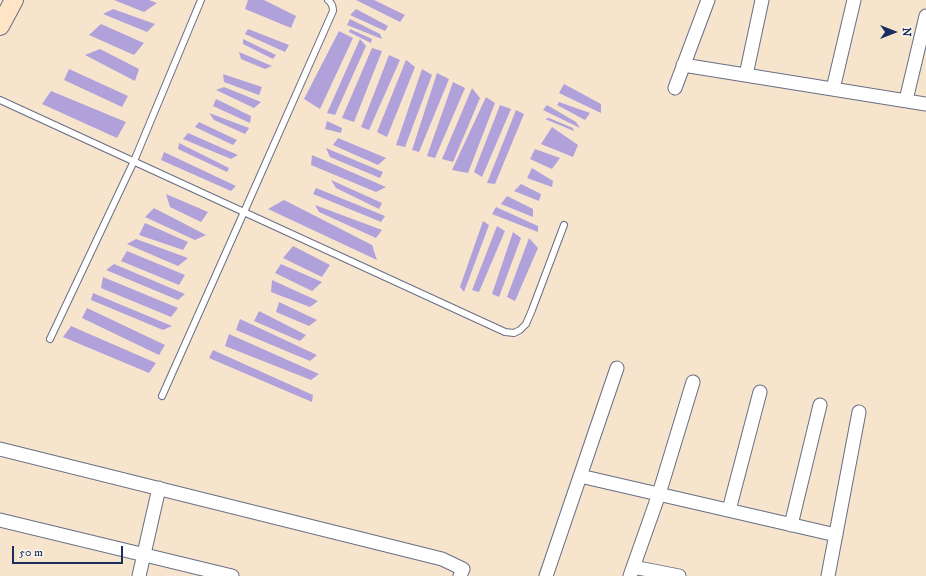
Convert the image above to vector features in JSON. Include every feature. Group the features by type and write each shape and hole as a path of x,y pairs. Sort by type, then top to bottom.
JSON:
{"street":[{"path":"675,88 708,0"},
{"path":"746,75 762,0"},
{"path":"834,88 854,0"},
{"path":"906,100 926,16"},
{"path":"683,65 834,88 926,104"},
{"path":"546,576 617,368"},
{"path":"679,576 632,572 659,494 693,382"},
{"path":"728,510 760,392"},
{"path":"791,524 820,405"},
{"path":"828,576 859,412"},
{"path":"0,449 442,559 463,569 460,576"},
{"path":"580,476 836,535"},
{"path":"139,576 159,488"},
{"path":"0,520 232,576"}],"lane":[{"path":"50,339 134,161 201,0"},
{"path":"162,396 332,11 333,7 328,0"},
{"path":"0,100 505,332 514,333 526,324 564,225"}],"building":[{"path":"114,0 149,0 157,3 144,12"},
{"path":"248,0 264,0 296,16 291,28 245,9"},
{"path":"356,0 374,0 405,15 400,22"},
{"path":"113,9 155,24 147,32 103,14"},
{"path":"356,9 388,26 385,31 350,15"},
{"path":"350,19 380,34 382,39 347,25"},
{"path":"101,24 144,43 134,55 89,35"},
{"path":"248,29 289,45 285,52 245,34"},
{"path":"350,29 372,39 371,43 349,32"},
{"path":"339,31 353,38 320,109 304,99"},
{"path":"243,39 276,55 273,59 243,44"},
{"path":"360,39 366,46 335,115 327,113"},
{"path":"372,48 382,51 354,122 342,118"},
{"path":"100,49 139,69 135,81 85,55"},
{"path":"239,52 272,66 265,69 241,59"},
{"path":"389,55 400,60 369,130 361,127"},
{"path":"406,60 415,67 387,137 377,132"},
{"path":"69,69 128,96 122,107 64,80"},
{"path":"422,69 432,75 405,147 396,145"},
{"path":"437,73 449,79 419,152 412,150"},
{"path":"223,74 262,87 259,95 224,82"},
{"path":"453,82 465,88 435,158 427,156"},
{"path":"564,84 601,104 601,113 559,93"},
{"path":"224,87 261,102 254,108 216,90"},
{"path":"472,88 480,98 453,162 442,159"},
{"path":"51,91 126,122 117,138 42,104"},
{"path":"486,97 495,103 468,173 452,170"},
{"path":"216,99 251,116 250,123 213,106"},
{"path":"559,102 590,113 585,120 557,105"},
{"path":"500,105 511,109 482,177 474,172"},
{"path":"547,105 576,122 580,128 543,110"},
{"path":"516,110 524,114 495,184 487,183"},
{"path":"209,113 249,128 245,134 214,120"},
{"path":"549,118 573,128 574,131 545,119"},
{"path":"327,121 342,128 341,133 325,129"},
{"path":"199,122 237,140 233,145 195,127"},
{"path":"552,127 578,145 573,157 541,144"},
{"path":"188,133 238,155 231,159 183,139"},
{"path":"338,138 386,158 378,165 333,145"},
{"path":"179,143 229,168 227,172 178,149"},
{"path":"326,148 383,172 380,178 330,157"},
{"path":"535,149 560,158 552,169 530,159"},
{"path":"164,152 236,186 231,191 161,160"},
{"path":"312,155 386,187 376,192 311,165"},
{"path":"532,168 553,181 552,187 527,178"},
{"path":"331,180 382,203 379,209 336,188"},
{"path":"521,184 541,194 539,201 514,191"},
{"path":"316,188 385,216 381,222 313,194"},
{"path":"166,194 208,212 201,222 170,207"},
{"path":"507,196 533,209 533,217 501,204"},
{"path":"284,200 372,245 377,260 268,209"},
{"path":"315,205 382,230 376,238 319,212"},
{"path":"496,207 538,226 538,232 492,214"},
{"path":"154,208 206,235 195,240 145,217"},
{"path":"483,221 489,225 464,292 460,287"},
{"path":"145,223 188,242 183,250 139,235"},
{"path":"497,226 505,231 479,292 472,290"},
{"path":"513,232 521,238 499,297 492,294"},
{"path":"529,238 538,248 515,301 507,297"},
{"path":"136,239 188,258 178,266 127,244"},
{"path":"293,246 330,265 322,277 283,258"},
{"path":"127,251 185,275 179,285 121,261"},
{"path":"114,264 185,294 178,300 106,270"},
{"path":"281,264 322,282 312,291 275,273"},
{"path":"103,277 178,308 171,317 101,288"},
{"path":"272,280 318,301 310,307 271,292"},
{"path":"93,293 172,326 163,330 91,300"},
{"path":"279,302 317,320 309,326 276,312"},
{"path":"87,308 165,345 159,355 82,318"},
{"path":"259,311 306,335 300,341 254,321"},
{"path":"240,319 317,355 310,361 236,330"},
{"path":"71,326 156,363 149,373 63,337"},
{"path":"229,334 319,374 311,380 225,346"},
{"path":"213,350 313,395 312,402 209,358"}]}
